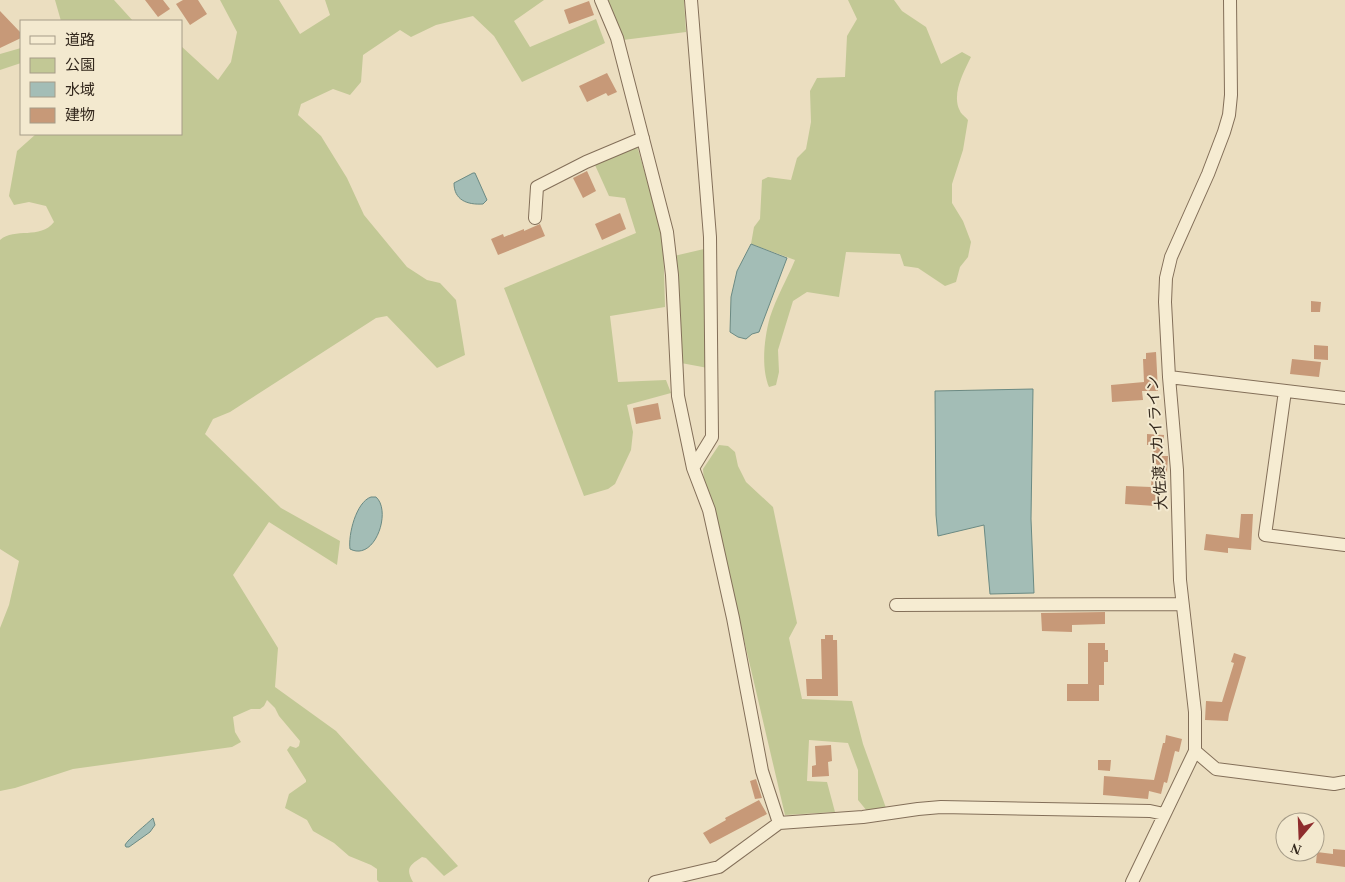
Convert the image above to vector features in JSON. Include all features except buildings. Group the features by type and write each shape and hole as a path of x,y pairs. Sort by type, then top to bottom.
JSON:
{"street":[{"path":"601,0 617,38 667,232 672,275 678,396 693,468 709,510 733,618 762,771 779,823"},
{"path":"691,0 710,237 712,436 693,468"},
{"name":"大佐渡スカイライン","path":"1132,882 1195,751 1195,712 1182,604 1177,470 1165,302 1166,278 1171,257 1214,159 1229,115 1231,95 1230,0"},
{"path":"535,218 537,187 586,162 642,138"},
{"path":"1169,377 1345,398"},
{"path":"1284,391 1265,535 1345,545"},
{"path":"896,605 1182,604"},
{"path":"1195,751 1216,769 1334,784 1345,782"},
{"path":"656,882 719,867 779,823 871,816 942,807 1150,811 1164,814"}],"green space":[{"path":"55,0 114,0 132,20 61,20"},
{"path":"220,0 279,0 300,34 330,15 325,0 544,0 514,21 530,47 596,19 605,43 522,82 494,36 473,16 436,25 411,37 400,30 363,55 361,82 350,95 333,89 301,104 298,115 321,136 347,178 364,215 407,267 427,280 440,283 456,300 465,355 437,368 387,316 376,318 230,412 213,419 205,434 281,508 340,541 337,565 269,522 233,575 278,648 275,687 336,731 458,866 444,876 426,858 422,857 410,867 409,873 413,882 379,882 377,880 377,869 349,856 334,843 313,831 307,820 285,808 289,794 306,782 287,750 290,746 296,748 299,746 300,741 267,700 260,709 251,709 233,717 235,732 241,742 232,747 73,769 0,791 0,628 9,605 19,561 0,549 0,240 13,234 42,231 54,222 46,206 29,202 14,205 9,196 17,151 35,135 182,135 182,47 218,80 231,62 237,32"},
{"path":"607,0 684,0 686,32 623,40"},
{"path":"848,0 894,0 902,11 926,27 941,64 962,52 971,57 962,76 958,91 958,105 968,120 963,150 952,184 952,203 963,221 971,242 968,257 960,267 956,282 945,286 918,268 904,266 900,254 846,252 839,297 807,292 793,301 778,350 779,372 776,385 769,387 764,362 768,325 775,303 795,260 751,244 754,227 760,219 762,180 768,177 791,180 797,158 806,149 811,122 810,91 817,78 845,77 847,36 857,19"},
{"path":"20,48 20,63 0,70 0,54"},
{"path":"637,146 663,234 665,307 610,316 618,382 666,380 671,393 627,405 633,432 631,450 615,484 608,489 584,496 504,288 636,233 625,198 609,196 595,165"},
{"path":"704,249 708,368 681,363 674,256"},
{"path":"719,445 728,446 735,452 738,466 746,482 773,507 797,623 789,638 802,699 852,701 863,744 886,808 867,811 858,800 858,770 848,743 809,740 807,781 827,782 835,812 785,815 720,537 704,483 703,469"}],"water":[{"path":"475,173 487,200 483,204 472,204 462,200 456,194 454,183"},
{"path":"751,244 787,258 759,332 752,334 746,339 730,332 731,297 737,271"},
{"path":"1033,389 1031,519 1034,593 990,594 984,525 938,536 936,515 935,391"},
{"path":"371,497 376,497 381,504 381,523 378,533 367,548 359,551 350,549 350,536 357,512 361,505"},
{"path":"153,818 155,825 150,832 129,847 126,847 125,845 130,839"}]}
